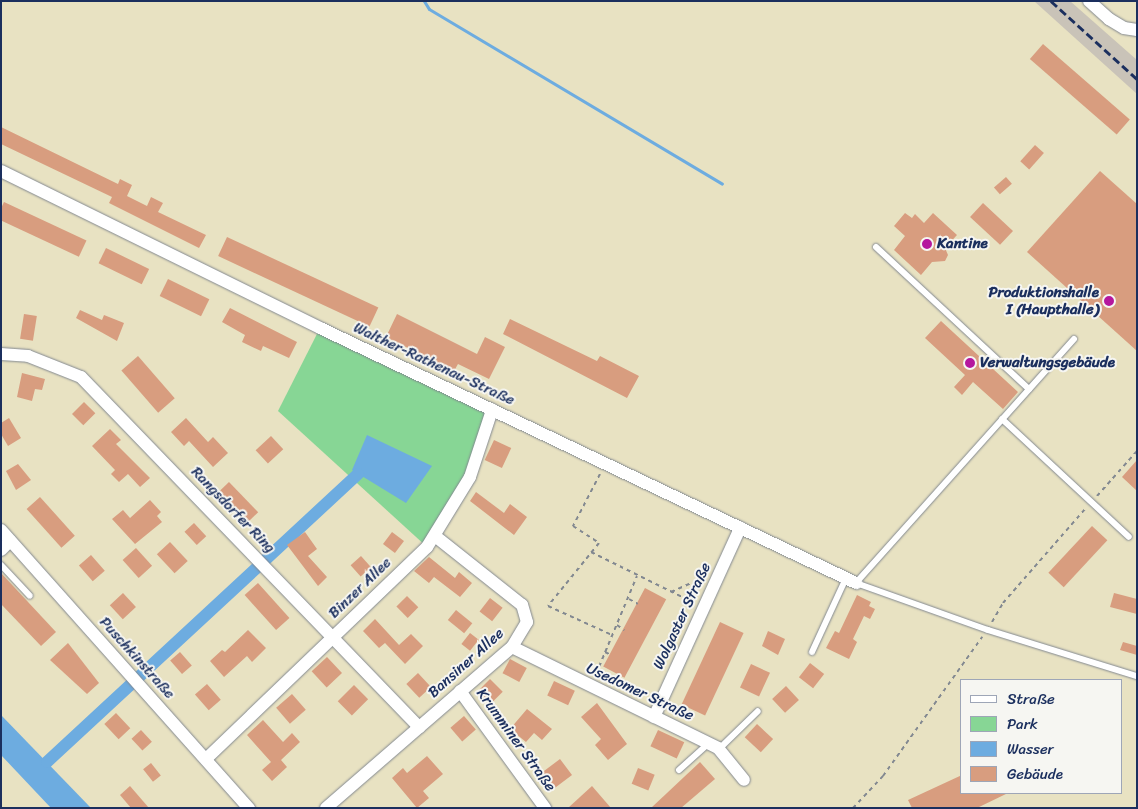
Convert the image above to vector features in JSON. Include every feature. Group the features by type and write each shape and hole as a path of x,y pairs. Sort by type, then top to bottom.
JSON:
{"street":[{"path":"1089,1 1109,19 1124,28 1137,30"},
{"name":"Walther-Rathenau-Straße","path":"1,171 492,410 851,580"},
{"name":"Rangsdorfer Ring","path":"1,354 28,356 80,377 270,571 419,727"},
{"name":"Binzer Allee","path":"206,759 436,536 470,477 492,410"},
{"name":"Wolgaster Straße","path":"654,717 740,528"},
{"name":"Puschkinstraße","path":"1,530 6,546 144,688 249,808"},
{"name":"Bansiner Allee","path":"326,808 512,647 526,622 522,606 436,536"},
{"name":"Usedomer Straße","path":"512,647 590,688 714,746 744,780"},
{"name":"Krumminer Straße","path":"460,691 545,808"}],"lane":[{"path":"876,247 1029,389"},
{"path":"812,652 851,580 1074,339"},
{"path":"1002,419 1129,537"},
{"path":"1,565 30,596"},
{"path":"851,580 988,630 1137,676"},
{"path":"679,770 714,746 758,711"}],"path":[{"path":"606,464 573,526 598,543 548,606 612,635"},
{"path":"591,552 704,608"},
{"path":"590,688 638,576"},
{"path":"671,592 700,579"},
{"path":"628,599 638,604"},
{"path":"616,625 624,630"},
{"path":"605,652 611,656"}],"shaded area":[{"path":"1034,1 1070,1 1137,60 1137,94"}],"green space":[{"path":"320,328 492,410 470,477 427,547 278,411"}],"water":[{"path":"367,435 432,466 406,503 352,470"},
{"path":"1,715 91,808 51,808 1,755"}],"building":[{"path":"1043,44 1130,119 1117,135 1030,59"},
{"path":"1,127 118,184 120,179 132,185 127,196 147,206 151,197 163,203 158,212 206,235 199,248 109,203 112,197 1,144"},
{"path":"1035,145 1044,153 1029,169 1020,161"},
{"name":"Produktionshalle I (Haupthalle)","path":"1100,171 1137,204 1137,351 1027,252"},
{"path":"1006,177 1012,184 1000,194 994,187"},
{"path":"4,202 86,240 79,257 1,220 1,208"},
{"path":"983,203 1013,231 1000,245 970,217"},
{"path":"905,213 912,218 915,214 924,223 933,213 957,235 945,248 948,255 945,261 932,262 921,275 894,250 905,236 894,226"},
{"path":"227,237 378,308 369,327 218,256"},
{"path":"106,248 149,269 142,284 99,263"},
{"path":"168,279 209,299 201,316 160,296"},
{"path":"230,308 297,342 289,358 263,346 261,351 242,342 245,335 222,322"},
{"path":"80,310 102,320 104,315 124,323 117,341 76,318"},
{"path":"24,314 37,316 33,341 20,339"},
{"path":"397,314 477,354 485,337 505,347 489,379 458,364 454,371 386,337"},
{"path":"510,319 597,361 600,356 639,376 627,398 503,334"},
{"name":"Verwaltungsgebäude","path":"941,321 1018,392 1003,409 973,382 962,395 954,387 965,375 925,338"},
{"path":"138,356 175,398 158,413 121,370"},
{"path":"22,373 45,379 42,390 35,389 32,401 17,397"},
{"path":"84,402 95,413 83,425 72,414"},
{"path":"9,418 21,438 8,446 1,434 1,423"},
{"path":"186,418 208,442 213,437 228,453 213,467 189,441 184,446 171,432"},
{"path":"110,429 121,440 116,444 150,478 140,487 128,474 119,482 111,474 115,470 92,446"},
{"path":"271,436 283,449 268,463 256,450"},
{"path":"494,440 511,448 502,468 485,460"},
{"path":"1137,460 1137,491 1122,477"},
{"path":"18,464 31,480 16,490 6,471"},
{"path":"229,482 258,512 246,524 217,494"},
{"path":"476,492 504,513 510,504 527,517 514,535 470,501"},
{"path":"40,497 75,536 61,548 27,509"},
{"path":"150,500 161,512 157,516 162,522 135,544 112,519 123,510 130,518"},
{"path":"194,523 206,536 197,545 184,532"},
{"path":"1092,526 1107,540 1064,587 1048,573"},
{"path":"305,532 317,549 308,556 327,577 318,586 287,545"},
{"path":"392,532 404,541 395,553 383,544"},
{"path":"170,542 188,561 175,573 157,554"},
{"path":"136,548 152,566 139,578 123,560"},
{"path":"91,555 105,571 93,581 79,565"},
{"path":"361,556 371,567 361,577 351,565"},
{"path":"429,557 455,578 459,572 472,583 460,597 434,577 429,583 414,571"},
{"path":"1,573 56,632 41,646 1,604"},
{"path":"258,583 289,618 276,630 245,595"},
{"path":"645,588 666,599 624,678 603,667"},
{"path":"123,593 136,607 123,619 110,605"},
{"path":"1114,593 1137,599 1137,614 1110,607"},
{"path":"857,595 871,602 869,606 875,609 870,619 864,616 853,639 857,642 849,659 826,648 835,631 839,633"},
{"path":"407,596 418,607 408,618 396,607"},
{"path":"490,598 503,608 492,621 480,611"},
{"path":"456,610 472,623 464,633 448,620"},
{"path":"375,619 399,645 411,634 423,646 405,664 385,643 379,648 363,631"},
{"path":"720,622 744,633 705,715 682,704"},
{"path":"248,630 266,648 252,662 247,656 224,677 210,661 222,650 225,652"},
{"path":"768,631 785,639 778,655 762,646"},
{"path":"470,633 479,640 470,651 461,644"},
{"path":"1123,642 1137,646 1137,655 1120,650"},
{"path":"68,643 99,683 87,694 50,660"},
{"path":"180,652 192,666 182,674 170,661"},
{"path":"327,657 342,673 327,687 312,671"},
{"path":"510,659 527,668 519,682 502,673"},
{"path":"810,663 824,674 813,688 799,677"},
{"path":"751,664 770,673 759,696 740,688"},
{"path":"418,673 431,687 419,698 406,684"},
{"path":"490,679 503,692 489,705 477,692"},
{"path":"554,681 575,691 568,705 547,696"},
{"path":"207,684 221,700 209,710 195,694"},
{"path":"354,685 368,699 352,715 338,701"},
{"path":"786,686 799,700 785,713 772,699"},
{"path":"292,694 306,710 290,724 276,708"},
{"path":"597,703 627,744 608,760 595,745 601,739 581,717"},
{"path":"527,709 552,729 542,740 534,733 526,742 510,729"},
{"path":"116,713 130,728 119,739 104,724"},
{"path":"464,716 476,730 462,741 450,728"},
{"path":"263,720 283,742 292,733 300,742 281,760 287,767 272,781 262,770 271,762 247,735"},
{"path":"757,724 773,739 761,752 745,737"},
{"path":"141,730 152,742 142,751 131,739"},
{"path":"658,730 684,742 677,759 650,746"},
{"path":"427,756 443,774 423,791 429,798 417,808 392,778 403,768 407,773"},
{"path":"560,759 572,775 552,790 540,774"},
{"path":"700,762 715,779 681,808 651,808"},
{"path":"151,763 161,776 153,782 143,769"},
{"path":"638,768 655,775 648,791 632,784"},
{"path":"960,776 960,794 1006,794 977,808 912,808 908,800"},
{"path":"130,786 149,808 131,808 120,795"},
{"path":"592,786 611,808 568,808"}],"waterway":[{"path":"424,1 429,9 722,184"},
{"path":"47,762 358,474"}],"railway":[{"path":"1051,1 1137,79"}],"place":[{"name":"Kantine","path":"927,244"},
{"name":"Produktionshalle I (Haupthalle)","path":"1109,301"},
{"name":"Verwaltungsgebäude","path":"970,363"}]}
